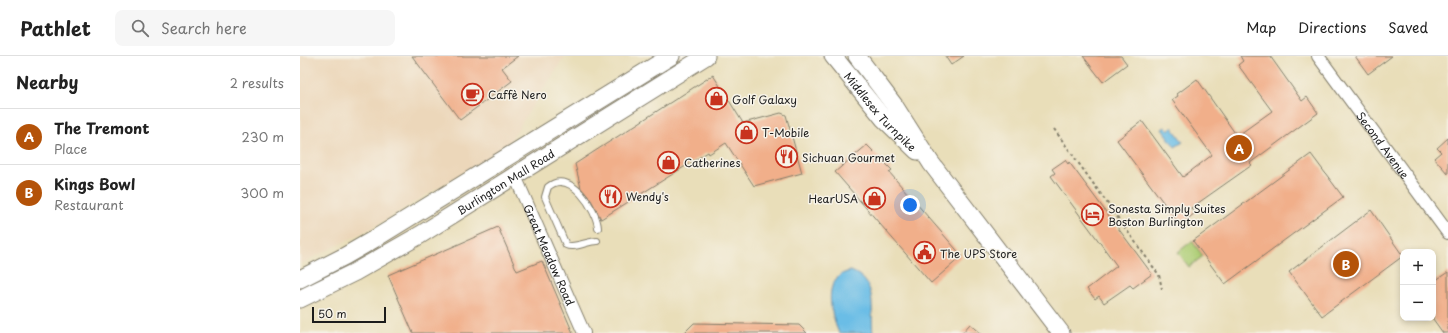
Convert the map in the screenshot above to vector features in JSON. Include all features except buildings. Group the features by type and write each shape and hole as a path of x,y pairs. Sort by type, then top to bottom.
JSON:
{"main road":[{"name":"Burlington Mall Road","path":"300,279 345,256 671,56"},
{"name":"Burlington Mall Road","path":"300,299 388,254 706,56"},
{"name":"Middlesex Turnpike","path":"833,56 884,119 911,147 931,163"},
{"name":"Middlesex Turnpike","path":"857,56 894,105 931,163 1061,333"},
{"path":"507,158 515,176"}],"street":[{"name":"Second Avenue","path":"1318,56 1448,233"},
{"name":"Great Meadow Road","path":"515,176 584,333"}],"lane":[{"path":"597,241 588,241 572,247 566,245 545,197 548,187 559,182 578,189 598,221 598,228"}],"path":[{"path":"1054,129 1159,275 1162,289"}],"shaded area":[{"path":"300,56 565,56 506,147 372,228 300,264"}],"green space":[{"path":"1192,241 1203,256 1189,267 1178,252"}],"water":[{"path":"1165,127 1168,130 1172,127 1183,142 1175,147 1162,129"},
{"path":"851,271 860,276 866,282 869,289 872,306 873,333 839,333 836,325 831,306 830,296 832,288 835,280 842,274"}],"place":[{"name":"Caffè Nero","path":"472,94"},
{"name":"Golf Galaxy","path":"716,99"},
{"name":"T-Mobile","path":"747,132"},
{"name":"The Tremont","path":"1239,148"},
{"name":"Sichuan Gourmet","path":"787,157"},
{"name":"Catherines","path":"669,162"},
{"name":"Wendy's","path":"611,196"},
{"name":"HearUSA","path":"874,198"},
{"name":"Sonesta Simply Suites Boston Burlington","path":"1093,214"},
{"name":"The UPS Store","path":"925,253"},
{"name":"Kings Bowl","path":"1346,264"}]}
